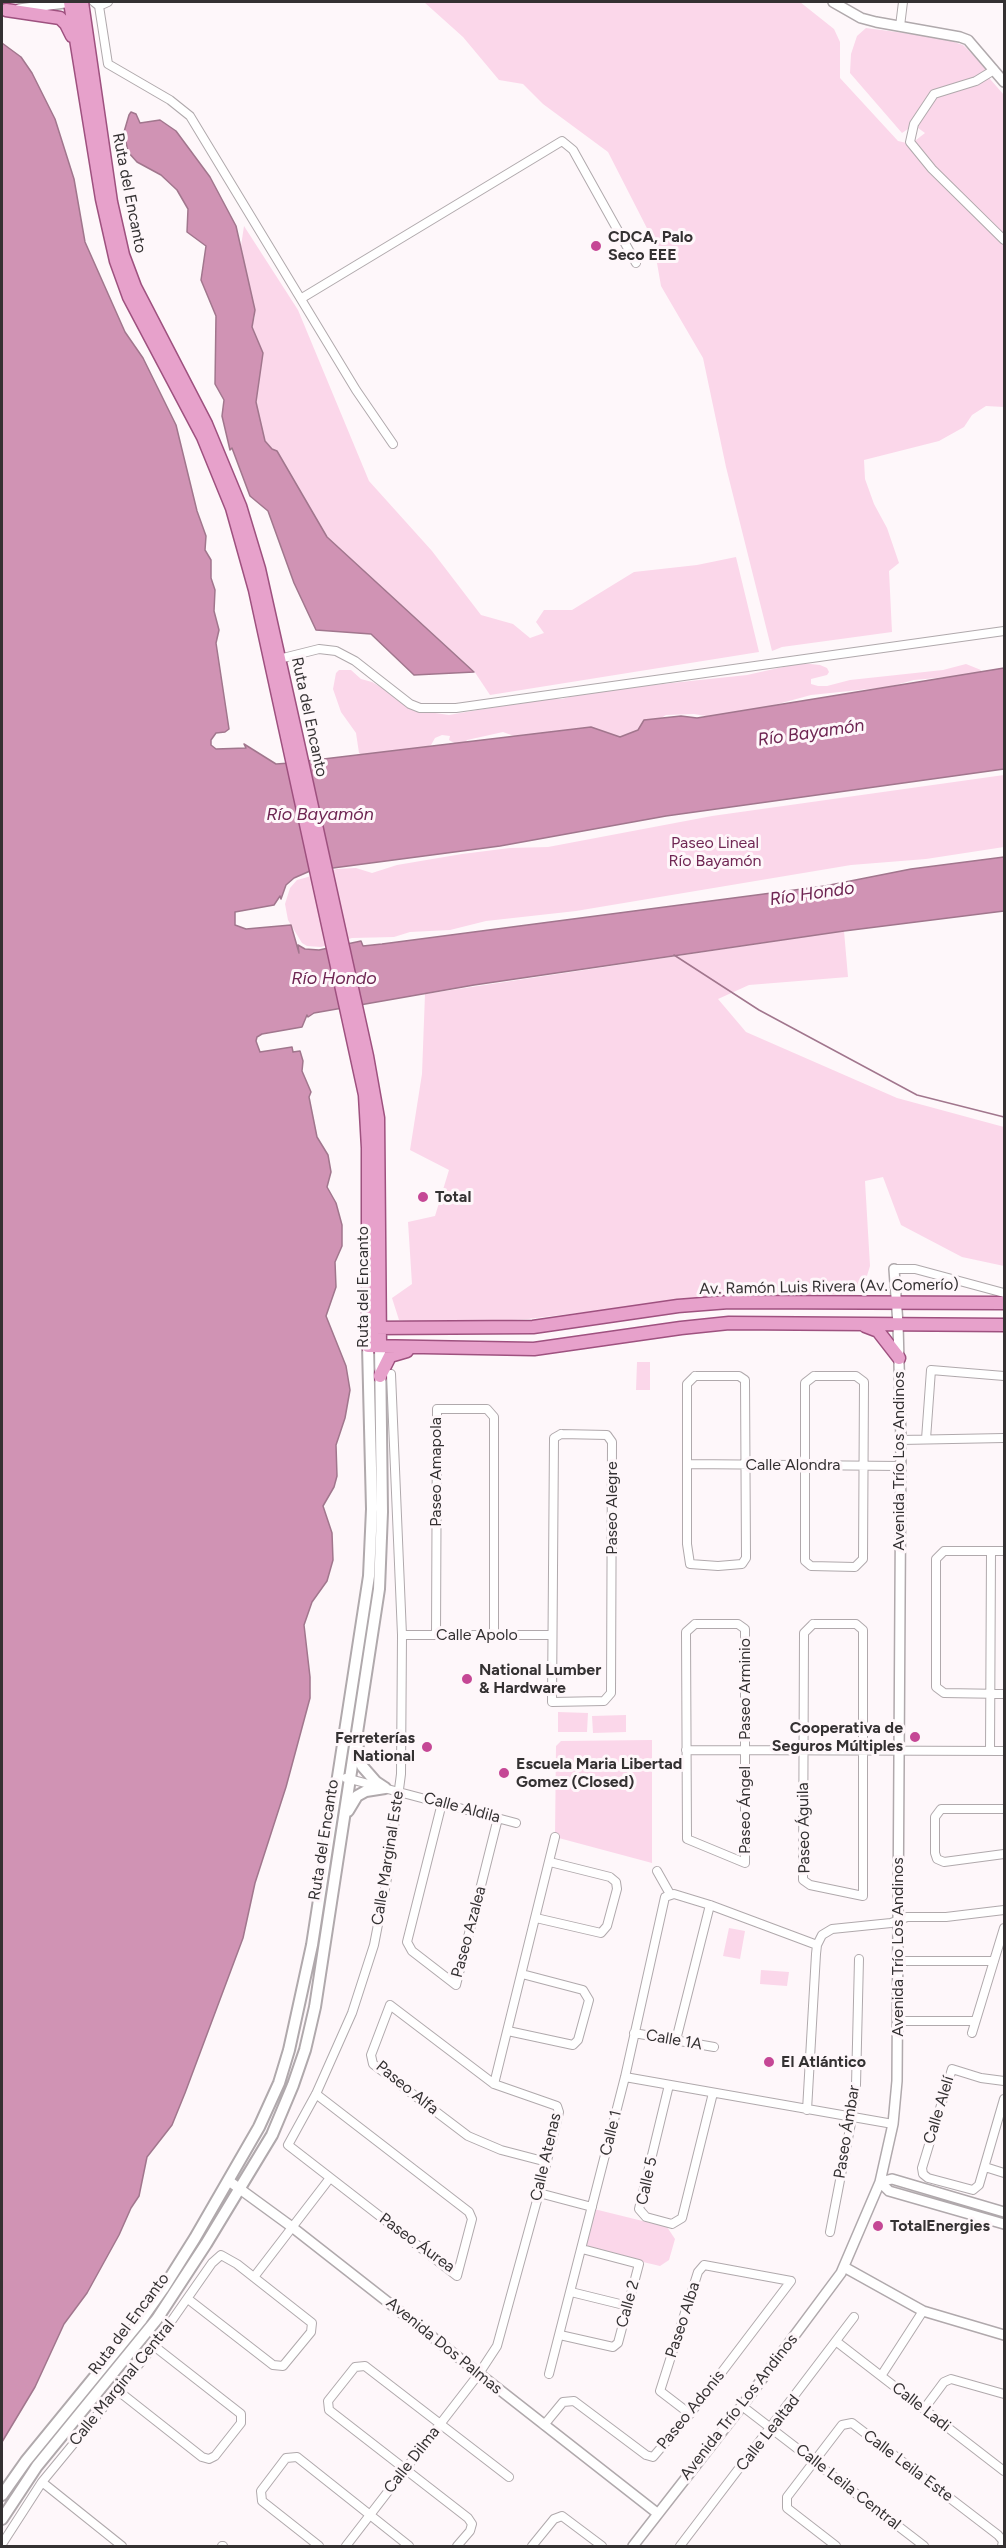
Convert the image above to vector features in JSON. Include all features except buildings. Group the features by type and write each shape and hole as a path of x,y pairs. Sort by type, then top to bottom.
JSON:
{"main road":[{"name":"Ruta del Encanto","path":"71,2 104,214 116,261 129,297 203,437 231,508 255,590 293,740 355,1027 378,1118 380,1308 374,1328"},
{"name":"Ruta del Encanto","path":"82,2 111,202 123,255 135,287 206,424 240,506 259,569 279,659 293,740"},
{"path":"4,10 60,18 66,24 77,47"},
{"name":"Ruta del Encanto","path":"2,2495 26,2461 142,2319 195,2238 259,2127 279,2083 290,2050 312,1945 369,1576 371,1548 374,1328 367,1111 355,1027"},
{"name":"Av. Ramón Luis Rivera (Av. Comerío)","path":"374,1328 533,1327 678,1306 729,1302 1005,1303"},
{"path":"380,1308 386,1319 403,1328"},
{"path":"374,1346 534,1349 729,1323 1005,1324"},
{"path":"852,1324 878,1331 899,1358"},
{"name":"Ruta del Encanto","path":"2,2519 37,2466 157,2319 241,2189 272,2135 305,2050 315,2007 381,1566 385,1375 374,1346"},
{"path":"385,1375 390,1356 400,1351 427,1347"},
{"path":"357,1732 358,1753 362,1766 376,1782 386,1788"},
{"path":"343,1827 351,1803 357,1796 366,1791 386,1788"}],"street":[{"path":"4,10 71,2"},
{"path":"108,2 97,4 108,64 170,100 190,116 356,390 393,444"},
{"path":"833,2 861,18 968,40 1005,82"},
{"path":"900,26 903,2"},
{"path":"994,70 976,81 934,94 914,124 910,142 932,169 1005,240"},
{"path":"302,298 562,141 573,150 636,263"},
{"path":"279,659 319,649 336,651 355,662 410,704 426,709 456,708 1005,631"},
{"path":"894,1269 915,1269 1005,1293"},
{"name":"Avenida Trío Los Andinos","path":"633,2547 657,2513 742,2406 844,2267 880,2182 893,2124 897,2081 898,2021 901,1440 894,1269"},
{"path":"926,1439 931,1370 1005,1377"},
{"name":"Calle Marginal Este","path":"288,2145 316,2094 352,2013 374,1945 388,1873 399,1791 402,1635 385,1375"},
{"path":"695,1376 739,1376 745,1380 746,1465 746,1558 742,1564 718,1566 690,1564 687,1544 687,1384 695,1376"},
{"path":"814,1376 856,1376 864,1382 864,1465 864,1559 855,1567 811,1566 805,1561 805,1383 814,1376"},
{"name":"Paseo Amapola","path":"436,1635 437,1409 487,1409 494,1417 494,1635"},
{"name":"Paseo Alegre","path":"561,1434 606,1435 612,1442 611,1693 604,1701 552,1702 552,1635 554,1438 561,1434"},
{"path":"901,1440 1005,1438"},
{"name":"Calle Alondra","path":"687,1464 900,1466"},
{"path":"1005,1551 944,1551 936,1559 936,1687 944,1693 1005,1694"},
{"path":"990,1751 991,1551"},
{"name":"Paseo Arminio","path":"686,1750 686,1632 695,1624 738,1624 745,1629 746,1750"},
{"path":"803,1751 804,1633 813,1624 856,1624 863,1630 863,1751"},
{"name":"Calle Apolo","path":"402,1635 552,1635"},
{"path":"686,1750 1005,1751"},
{"name":"Paseo Ángel","path":"686,1750 687,1839 745,1863 746,1750"},
{"name":"Paseo Águila","path":"803,1751 803,1880 810,1885 862,1896 863,1751"},
{"name":"Calle Aldila","path":"338,1777 516,1823"},
{"name":"Paseo Azalea","path":"442,1803 407,1942 412,1951 456,1985 498,1818"},
{"path":"1005,1809 941,1809 935,1816 937,1859 944,1862 1005,1854"},
{"path":"494,2084 555,1837"},
{"path":"536,1918 601,1933 607,1926 616,1882 610,1877 550,1862"},
{"path":"657,1871 670,1894 710,1905 817,1945"},
{"name":"Calle 1","path":"549,2374 625,2077 664,1897 670,1894"},
{"path":"676,2040 710,1905"},
{"path":"807,2110 817,1945 822,1935 832,1929 907,1917 946,1917 1005,1910"},
{"path":"972,2033 1005,1928"},
{"name":"Paseo Ámbar","path":"830,2232 852,2118 856,2085 859,1959"},
{"path":"898,1961 994,1961"},
{"path":"508,2031 573,2045 578,2040 589,2000 583,1990 522,1974"},
{"name":"Paseo Alfa","path":"494,2084 390,2005 371,2055 373,2064 468,2136 501,2150 547,2162"},
{"path":"898,2021 975,2021"},
{"name":"Calle 1A","path":"634,2032 714,2047"},
{"name":"Calle Alelí","path":"985,2167 979,2186 973,2190 928,2178 923,2174 922,2168 952,2069 981,2078 1005,2081"},
{"path":"625,2077 893,2124"},
{"name":"Calle Atenas","path":"478,2375 497,2346 559,2112 557,2106 494,2084"},
{"name":"Calle 5","path":"669,2085 639,2209 646,2217 672,2224 682,2218 713,2093"},
{"name":"Paseo Áurea","path":"288,2145 457,2276 471,2219 469,2212 316,2094"},
{"path":"1005,2098 985,2167 1005,2173"},
{"path":"188,2299 273,2365 283,2366 311,2332 312,2324 254,2277 330,2178"},
{"path":"880,2182 892,2179 1005,2212"},
{"name":"Avenida Dos Palmas","path":"228,2181 292,2227 657,2513"},
{"path":"880,2182 889,2191 1005,2224"},
{"path":"539,2193 592,2207"},
{"name":"Calle 2","path":"560,2335 613,2347 618,2343 639,2264 582,2249"},
{"name":"Calle Marginal Central","path":"2,2544 42,2482 154,2346 212,2263 221,2255 254,2277"},
{"name":"Paseo Alba","path":"690,2414 660,2391 698,2272 704,2265 791,2281"},
{"path":"844,2267 923,2311 1005,2335"},
{"name":"Paseo Adonis","path":"543,2425 563,2402 574,2401 646,2455 653,2457 690,2414 791,2281"},
{"path":"571,2292 628,2306"},
{"path":"881,2376 923,2311"},
{"name":"Calle Lealtad","path":"680,2547 854,2317"},
{"name":"Calle Ladi","path":"837,2342 1005,2471"},
{"path":"117,2390 202,2457 209,2459 215,2456 241,2423 241,2414 154,2346"},
{"path":"457,2547 470,2531 472,2524 468,2518 329,2410 328,2401 355,2367 365,2366 509,2477"},
{"name":"Calle Dilma","path":"346,2547 478,2375"},
{"path":"924,2409 944,2382 951,2379 1005,2394"},
{"name":"Calle Leila Central","path":"742,2406 924,2547"},
{"name":"Calle Leila Este","path":"836,2547 787,2508 787,2497 842,2425 852,2423 999,2535 1003,2541 1002,2547"},
{"path":"319,2547 261,2501 261,2491 286,2458 297,2457 409,2547"},
{"path":"42,2482 122,2547"},
{"path":"532,2547 554,2519 562,2516 602,2547"}],"green space":[{"path":"424,2 800,2 834,29 840,42 840,78 898,141 911,144 925,133 914,125 902,133 850,73 851,54 857,36 866,28 942,38 963,45 988,69 990,79 1004,95 1004,407 986,406 972,415 964,427 939,441 864,460 865,479 874,504 887,528 899,563 889,571 892,632 782,647 772,651 726,467 703,358 661,286 653,240 608,152 543,104 523,84 499,80 463,37"},
{"path":"244,226 298,310 369,481 432,551 481,615 513,624 530,638 544,633 536,622 544,610 572,610 634,572 697,565 736,557 759,652 490,695 474,671 327,537 276,451 265,441 256,402 263,353 252,326 255,317 241,246"},
{"path":"801,663 827,668 829,672 827,675 811,679 811,684 818,686 850,680 943,670 966,664 981,670 980,674 914,680 888,687 811,695 767,707 712,717 694,714 666,715 631,737 531,734 514,736 503,732 467,740 464,744 456,744 449,740 450,736 442,735 426,747 362,755 359,753 356,733 341,712 333,689 336,673 339,670 351,670 361,679 372,682 421,711 449,715 541,699 562,699 587,692 747,675"},
{"name":"Paseo Lineal Río Bayamón","path":"1004,775 1004,847 926,859 851,865 576,911 486,921 450,930 410,932 394,937 352,938 321,947 307,946 302,943 288,920 285,904 290,888 297,880 337,869 356,868 372,873 397,865 462,854 510,848 548,847 712,816"},
{"path":"844,931 848,977 749,985 718,999 746,1032 897,1098 1004,1127 1004,1266 962,1257 901,1225 883,1177 865,1181 870,1266 866,1279 851,1294 717,1296 528,1319 445,1324 399,1320 392,1298 412,1284 408,1222 435,1216 449,1170 410,1150 422,1074 425,994"},
{"path":"637,1362 650,1362 650,1390 636,1390"},
{"path":"558,1712 588,1713 587,1732 558,1732"},
{"path":"626,1715 626,1732 593,1733 592,1716"},
{"path":"652,1740 652,1863 555,1837 556,1746 561,1741"},
{"path":"729,1928 745,1931 740,1959 723,1956"},
{"path":"761,1970 789,1972 787,1986 760,1984"},
{"path":"594,2209 667,2227 675,2239 669,2260 660,2266 584,2248"}],"water":[{"path":"2,43 21,57 32,73 55,119 74,179 85,242 125,332 143,358 176,425 197,511 206,536 205,550 211,560 211,578 215,590 214,611 219,630 216,643 229,729 216,733 211,740 211,745 216,749 246,748 244,744 276,764 591,727 620,737 638,730 644,720 681,716 697,718 1004,668 1004,769 666,816 500,846 310,871 294,878 286,885 281,899 280,896 274,905 235,912 235,925 246,929 291,925 299,953 298,945 305,949 319,950 361,941 363,946 382,944 825,886 911,869 1004,857 1004,911 844,931 474,985 314,1013 308,1017 307,1015 302,1027 262,1034 257,1037 260,1052 292,1047 293,1052 300,1051 303,1061 302,1071 311,1092 309,1097 317,1137 328,1155 331,1172 327,1187 336,1203 342,1225 342,1246 335,1262 336,1287 326,1316 346,1366 350,1390 345,1418 336,1445 337,1476 334,1487 323,1506 332,1533 333,1560 327,1581 312,1602 304,1625 310,1698 286,1787 255,1883 243,1938 172,2125 147,2157 139,2196 87,2293 64,2324 35,2387 2,2442"},
{"path":"131,112 136,114 140,123 160,120 176,131 210,177 236,226 255,310 252,327 263,353 256,402 265,441 277,451 327,537 474,672 414,675 371,634 316,630 294,583 268,511 250,496 232,448 230,450 222,416 224,400 215,384 216,316 201,280 206,246 187,232 188,209 177,190 161,175 137,162 128,152 124,132"}],"waterway":[{"path":"674,955 759,1010 917,1095 1004,1117"}],"place":[{"name":"CDCA, Palo Seco EEE","path":"596,246"},
{"name":"Total","path":"423,1197"},
{"name":"National Lumber & Hardware","path":"467,1679"},
{"name":"Cooperativa de Seguros Múltiples","path":"915,1737"},
{"name":"Ferreterías National","path":"427,1747"},
{"name":"Escuela Maria Libertad Gomez (Closed)","path":"504,1773"},
{"name":"El Atlántico","path":"769,2062"},
{"name":"TotalEnergies","path":"878,2226"}],"water label":[{"name":"Río Bayamón","path":"811,733"},
{"name":"Río Bayamón","path":"320,815"},
{"name":"Río Hondo","path":"812,894"},
{"name":"Río Hondo","path":"334,979"}]}
